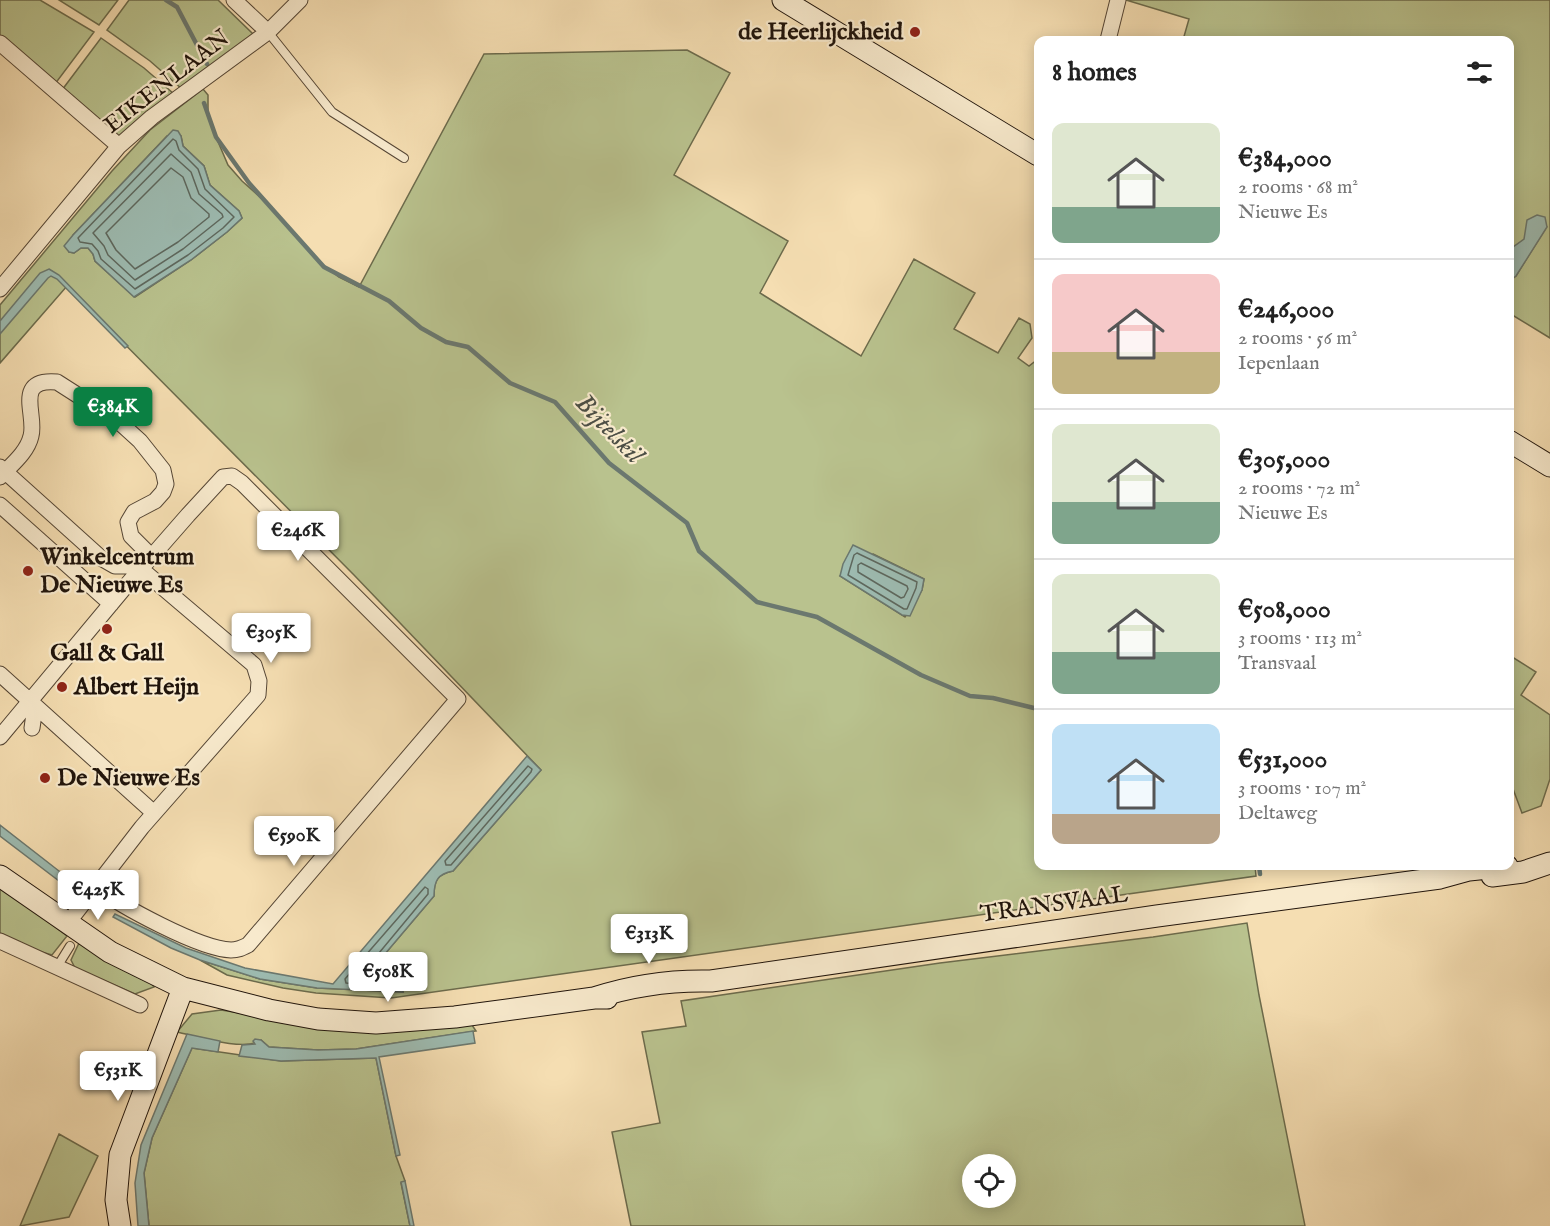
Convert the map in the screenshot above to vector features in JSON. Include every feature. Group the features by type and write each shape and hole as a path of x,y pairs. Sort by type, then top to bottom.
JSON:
{"street":[{"path":"234,0 268,32"},
{"name":"EIKENLAAN","path":"0,289 119,146 152,117 268,32 300,0"},
{"path":"783,0 1034,153"},
{"path":"1109,36 1118,0"},
{"path":"0,43 119,146"},
{"path":"67,924 154,813 258,695 259,681 254,665 141,569 115,566 101,558 2,472 23,453 32,434 28,398 35,387 45,381 57,382 118,421 140,441 163,470 166,484 163,492 155,501 134,512 128,522 131,536 152,557"},
{"path":"1514,444 1550,466"},
{"path":"0,736 141,569 224,477 232,476 242,483 458,699 248,945 239,950 227,950 185,936 112,899 95,886"},
{"path":"0,505 111,604"},
{"path":"0,674 154,813"},
{"path":"31,701 34,714 32,728"},
{"name":"TRANSVAAL","path":"1514,865 1549,864"},
{"name":"TRANSVAAL","path":"1440,878 1472,879 1523,872 1549,864"},
{"name":"TRANSVAAL","path":"0,876 110,952 183,988 269,1010 318,1019 376,1023 455,1017 594,998 627,998 681,991 711,981 1157,916 1440,878 1469,870"},
{"path":"0,940 140,1005"},
{"path":"120,1226 116,1200 120,1155 183,988"}],"lane":[{"path":"268,32 332,112 404,158"},
{"path":"57,968 70,946"}],"green space":[{"path":"0,0 40,0 94,32 55,84 0,37"},
{"path":"59,0 118,0 99,25"},
{"path":"129,0 218,0 253,34 182,89 150,61 107,30"},
{"path":"1126,0 1550,0 1550,338 1514,316 1514,277 1547,226 1514,247 1514,36 1184,36 1189,19"},
{"path":"101,38 144,68 174,94 122,142 62,90"},
{"path":"687,50 730,73 674,175 788,241 760,293 861,356 914,259 975,293 954,329 998,353 1019,318 1030,324 1032,338 1018,358 1029,366 1034,362 1034,870 1255,870 1256,876 391,998 316,993 283,988 227,975 200,960 260,979 317,988 403,992 384,955 434,896 435,886 440,876 453,871 541,770 354,575 67,286 0,363 0,305 112,171 150,130 203,89 208,95 208,113 228,165 271,207 317,260 339,277 359,287 484,54","holes":["167,136 181,136 183,146 204,166 210,185 239,211 242,218 191,260 135,297 95,261 88,248 81,248 74,253 69,252 73,235","873,554 924,579 922,590 905,617 840,576"]},
{"path":"1514,658 1536,672 1521,695 1550,715 1550,779 1541,806 1522,813 1514,792"},
{"path":"0,885 67,936 52,955 0,933"},
{"path":"1247,923 1305,1226 631,1226 612,1132 660,1123 642,1032 686,1026 681,1001 940,963"},
{"path":"79,943 133,975 148,980 154,987 135,994 75,968 71,960"},
{"path":"221,1010 278,1019 470,1022 476,1031 356,1049 318,1050 269,1047 261,1040 254,1043 232,1044 177,1032 192,1014"},
{"path":"192,1048 281,1061 376,1058 396,1156 405,1181 401,1183 410,1226 149,1226 144,1173 152,1138"},
{"path":"59,1134 98,1156 69,1217 20,1226"}],"water":[{"path":"173,130 178,131 183,146 204,166 210,185 239,211 242,218 191,260 134,297 95,261 88,248 81,248 74,253 69,252 64,246"},
{"path":"1537,215 1545,217 1547,227 1514,277 1514,246 1524,239 1527,220"},
{"path":"49,269 59,275 128,346 125,348 57,279 51,276 0,334 0,321 40,273"},
{"path":"853,545 924,579 922,590 910,616 902,615 840,576 843,564"},
{"path":"527,756 541,770 453,871 440,876 435,886 434,896 384,955 403,982 403,992 317,988 260,979 171,948 113,917 115,914 186,948 245,968 333,984"},
{"path":"0,825 68,878 63,884 0,836"},
{"path":"473,1031 475,1043 379,1057 400,1155 396,1156 376,1058 281,1061 239,1056 242,1045 255,1044 253,1041 255,1039 261,1040 269,1047 318,1050 356,1049"},
{"path":"187,1034 220,1041 218,1052 192,1048 152,1138 144,1173 149,1226 138,1226 135,1183 141,1145"},
{"path":"405,1181 414,1226 410,1226 401,1182"}],"waterway":[{"name":"Bijtelskil","path":"166,0 177,7 207,64"},
{"name":"Bijtelskil","path":"204,103 216,137 249,183 324,267 389,301 421,328 446,342 468,347 510,383 555,402 609,463 687,523 699,551 757,602 817,617 921,675 970,696 993,698 1034,708"},
{"name":"Bijtelskil","path":"1260,870 1260,874"}],"place":[{"name":"de Heerlijckheid","path":"915,32"},
{"name":"Winkelcentrum De Nieuwe Es","path":"28,571"},
{"name":"Gall & Gall","path":"107,629"},
{"name":"Albert Heijn","path":"62,687"},
{"name":"De Nieuwe Es","path":"45,778"}]}
